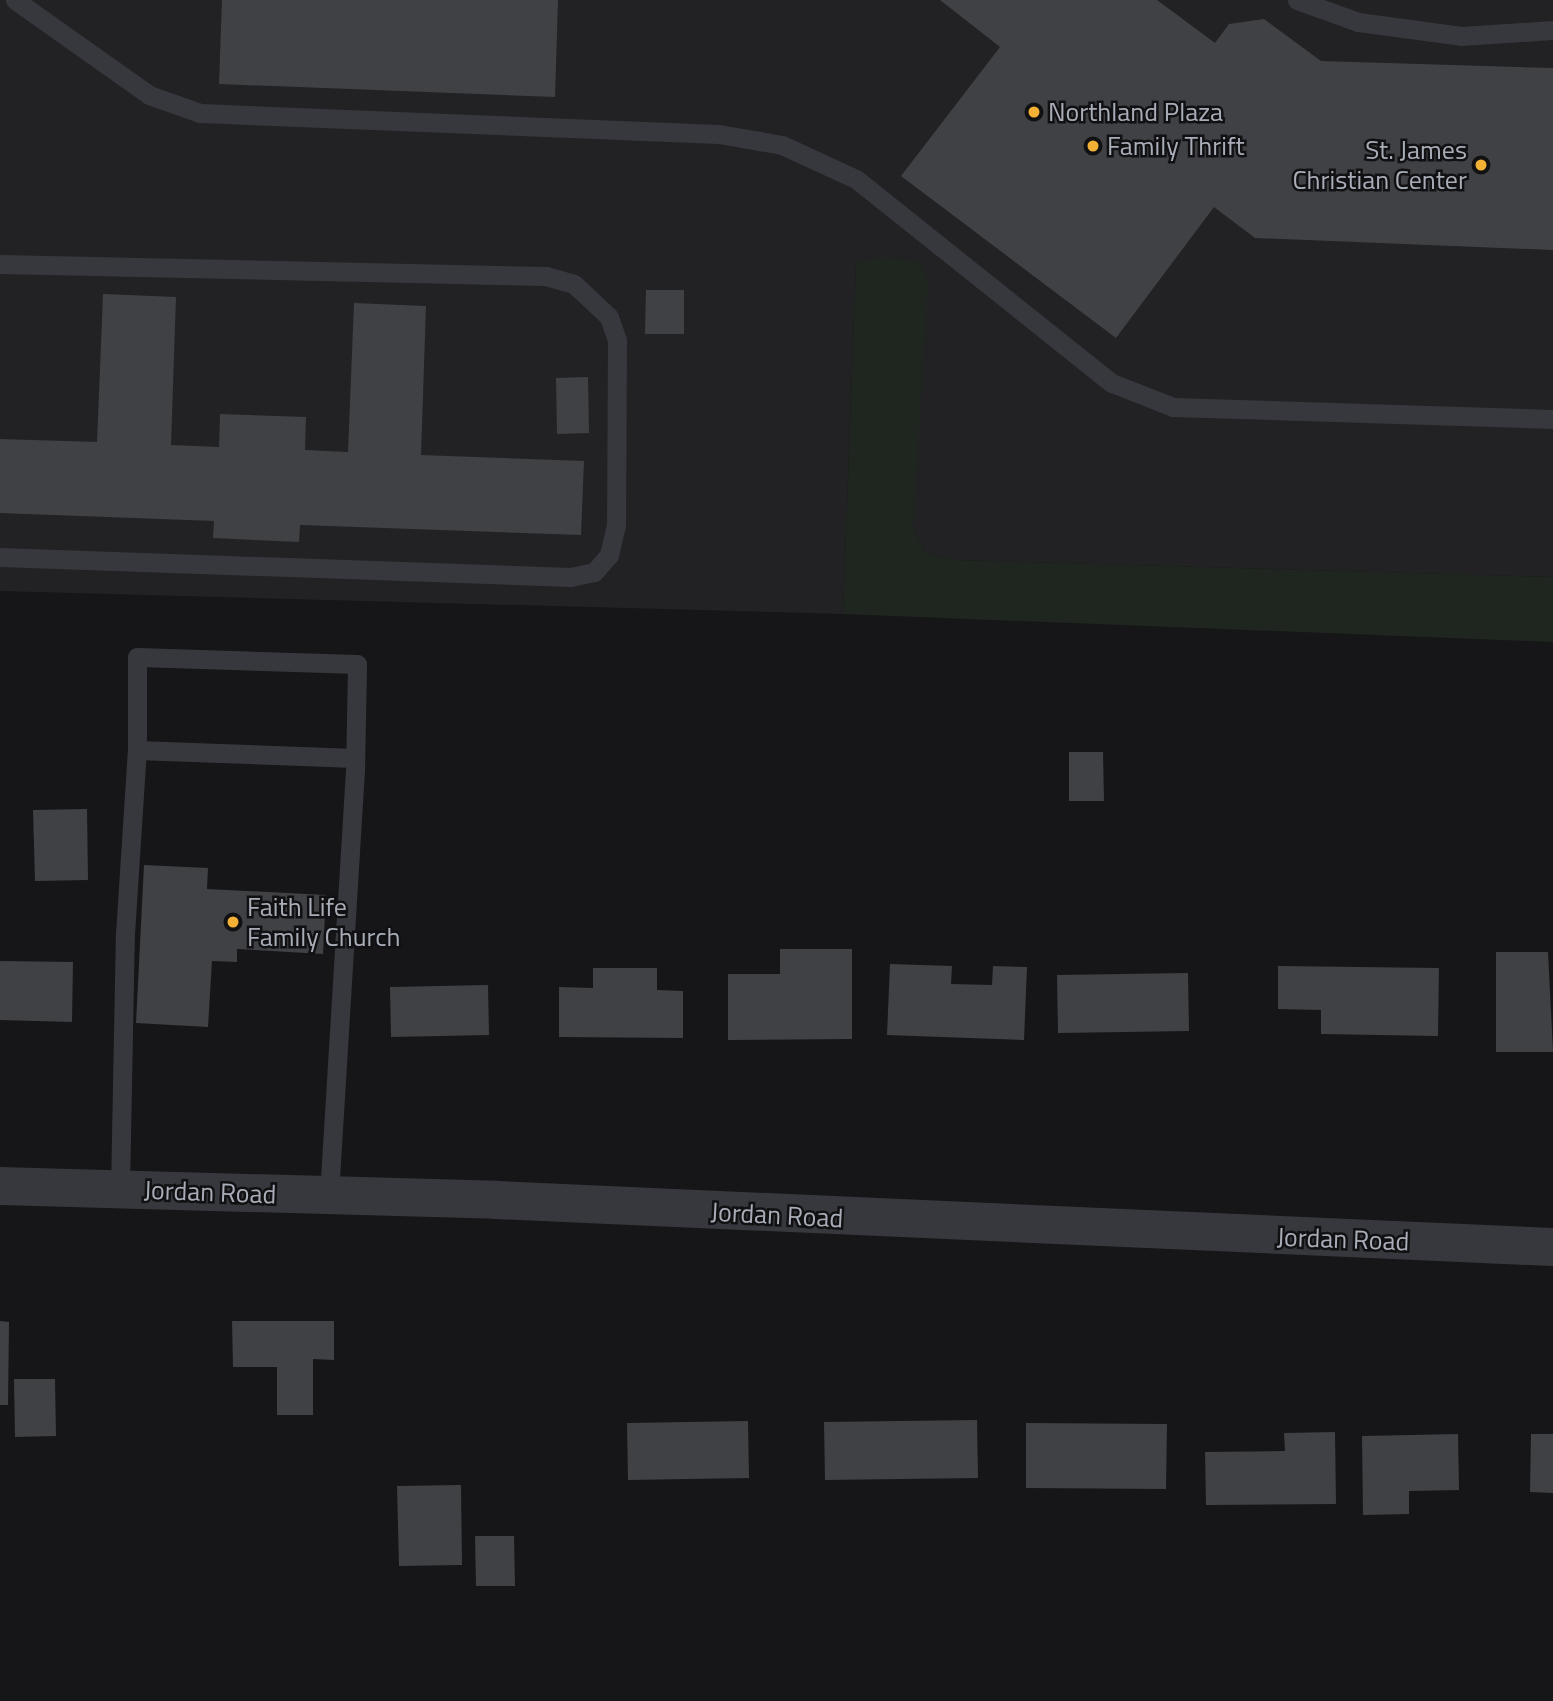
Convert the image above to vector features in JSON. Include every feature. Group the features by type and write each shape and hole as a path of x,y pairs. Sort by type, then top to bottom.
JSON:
{"street":[{"name":"Jordan Road","path":"0,1186 329,1195 1553,1247"}],"lane":[{"path":"15,0 149,95 200,113 719,134 782,145 856,180 1112,383 1173,407 1553,419"},
{"path":"1297,0 1358,22 1461,36 1553,30"},
{"path":"0,264 546,276 574,284 609,317 617,340 615,525 610,555 594,572 571,577 0,557"},
{"path":"120,1189 125,934 137,750 137,657 357,664 355,764 329,1195"},
{"path":"137,750 355,764"}],"shaded area":[{"path":"0,0 1553,0 1553,577 953,560 925,552 913,527 856,264 843,614 0,591"},
{"path":"877,257 921,262 928,282 913,527 925,552 953,560 1553,577 1553,642 843,614 856,264"}],"building":[{"path":"222,0 558,0 555,97 219,84"},
{"path":"940,0 1157,0 1215,43 1229,24 1264,19 1321,61 1553,68 1553,250 1255,238 1214,207 1116,338 901,176 1000,47"},
{"path":"646,290 684,290 684,334 645,334"},
{"path":"103,294 176,297 171,445 219,447 220,414 306,417 305,450 348,452 354,303 426,306 421,455 584,461 581,535 300,525 299,542 213,538 214,521 0,513 0,439 97,442"},
{"path":"588,377 589,433 557,434 556,378"},
{"path":"1069,752 1103,752 1104,801 1069,801"},
{"path":"87,809 88,880 35,881 33,810"},
{"name":"Faith Life Family Church","path":"144,865 208,868 207,889 326,895 323,954 237,949 237,962 212,961 208,1027 136,1023"},
{"path":"780,949 852,949 852,1039 728,1040 728,974 780,974"},
{"path":"1496,952 1548,952 1553,1052 1496,1052"},
{"path":"0,961 73,962 72,1022 0,1020"},
{"path":"890,964 952,966 951,984 992,985 993,966 1027,967 1024,1040 887,1035"},
{"path":"1278,966 1439,968 1438,1036 1321,1034 1321,1010 1278,1009"},
{"path":"593,968 657,968 657,990 683,991 683,1038 559,1037 559,987 593,988"},
{"path":"1188,973 1189,1031 1058,1033 1057,975"},
{"path":"488,985 489,1035 391,1037 390,987"},
{"path":"0,1321 9,1322 8,1405 0,1405"},
{"path":"232,1321 334,1321 334,1360 313,1359 313,1415 277,1415 277,1367 233,1367"},
{"path":"14,1379 55,1379 56,1436 15,1437"},
{"path":"977,1420 978,1478 825,1480 824,1422"},
{"path":"748,1421 749,1478 628,1480 627,1423"},
{"path":"1026,1423 1167,1424 1166,1489 1026,1488"},
{"path":"1335,1432 1336,1504 1206,1505 1205,1452 1285,1451 1284,1433"},
{"path":"1458,1434 1459,1490 1409,1491 1409,1514 1363,1515 1362,1436"},
{"path":"1531,1434 1553,1434 1553,1493 1530,1492"},
{"path":"461,1485 462,1565 399,1566 397,1486"},
{"path":"475,1536 514,1536 515,1586 476,1586"}],"place":[{"name":"Northland Plaza","path":"1034,112"},
{"name":"Family Thrift","path":"1093,146"},
{"name":"St. James Christian Center","path":"1481,165"},
{"name":"Faith Life Family Church","path":"233,922"}]}
